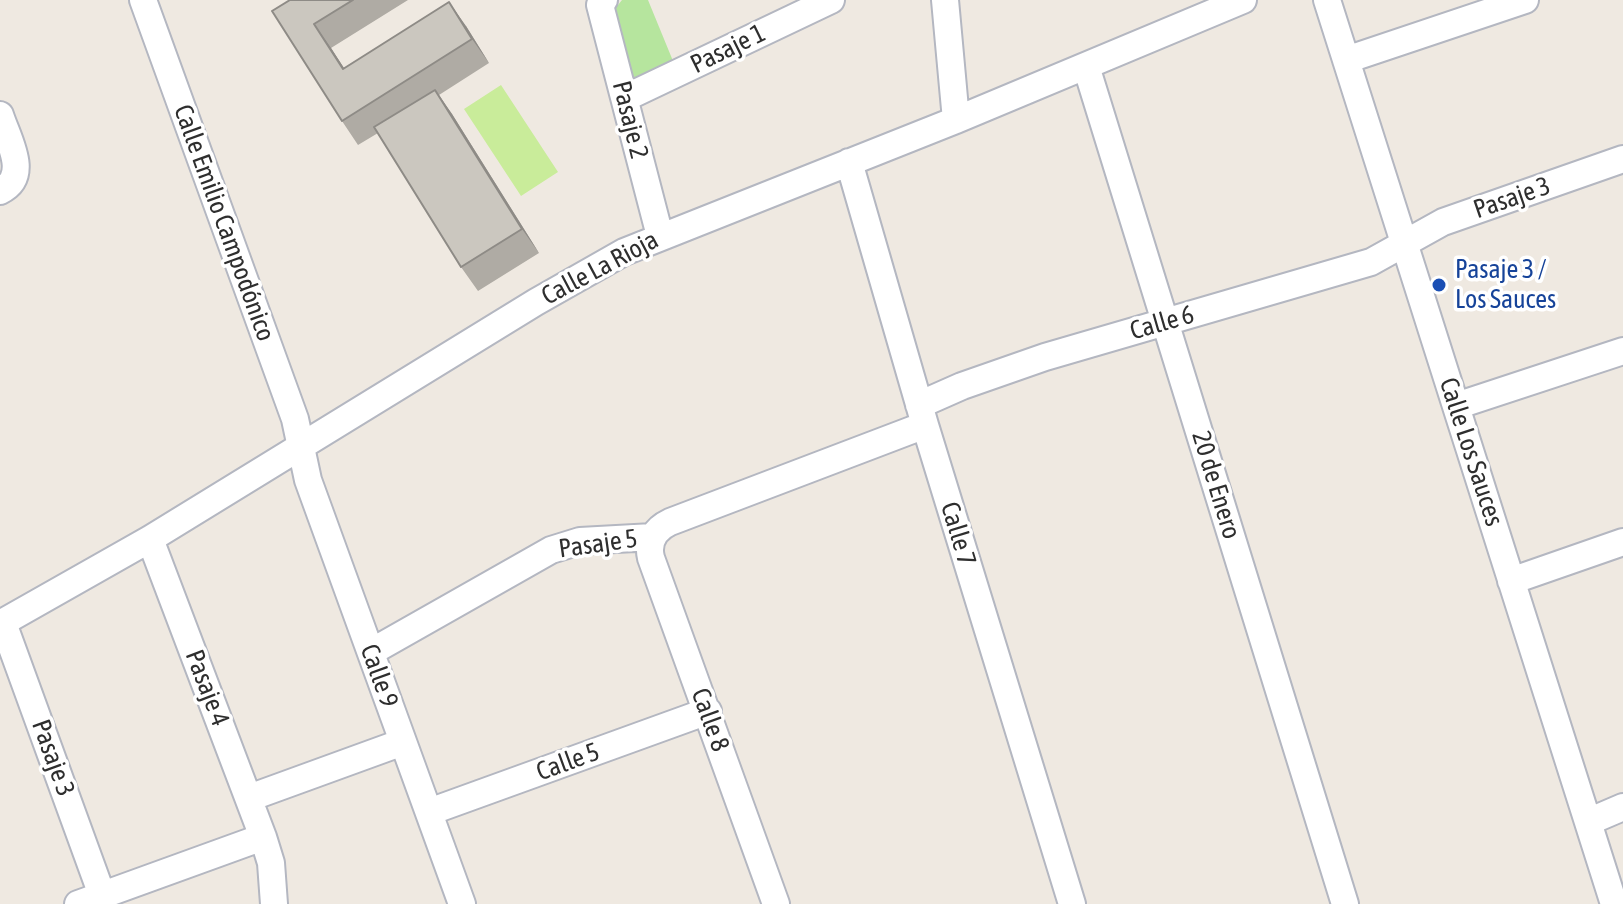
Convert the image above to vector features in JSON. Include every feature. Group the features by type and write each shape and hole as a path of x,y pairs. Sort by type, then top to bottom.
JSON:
{"street":[{"name":"Calle Emilio Campodónico","path":"143,0 295,419 300,446"},
{"name":"Pasaje 1","path":"625,98 831,0"},
{"path":"945,0 956,120"},
{"name":"Calle La Rioja","path":"1,623 150,539 568,282 660,236 956,120 1243,0"},
{"name":"Calle Los Sauces","path":"1327,0 1614,904"},
{"path":"1346,60 1525,0"},
{"name":"Pasaje 2","path":"602,2 660,236"},
{"name":"20 de Enero","path":"1086,66 1345,904"},
{"path":"0,115 16,163 16,178 0,191"},
{"name":"Pasaje 3","path":"1404,243 1443,222 1623,159"},
{"name":"Calle 7","path":"849,162 922,415 1072,904"},
{"name":"Calle 6","path":"922,415 1006,370 1371,262 1404,243"},
{"path":"1456,406 1623,351"},
{"name":"Pasaje 5","path":"371,652 551,550 580,541 653,537 657,530 670,522 922,415"},
{"name":"Calle 9","path":"300,446 308,480 462,904"},
{"name":"Calle 8","path":"653,537 651,558 776,904"},
{"name":"Pasaje 4","path":"150,539 263,837"},
{"path":"1511,581 1623,542"},
{"name":"Pasaje 3","path":"1,623 94,901"},
{"name":"Calle 5","path":"429,812 708,711"},
{"path":"249,798 403,742"},
{"path":"1588,822 1623,807"},
{"path":"94,901 263,837 271,863 274,904"}],"green space":[{"path":"622,0 648,0 673,61 633,84 614,10"},
{"path":"501,85 558,172 521,196 464,109"}],"building":[{"path":"290,0 353,0 314,24 343,69 449,2 472,39 342,121 272,11"},
{"path":"435,90 522,229 461,267 374,127"}],"place":[{"name":"Pasaje 3 / Los Sauces","path":"1439,285"}]}
